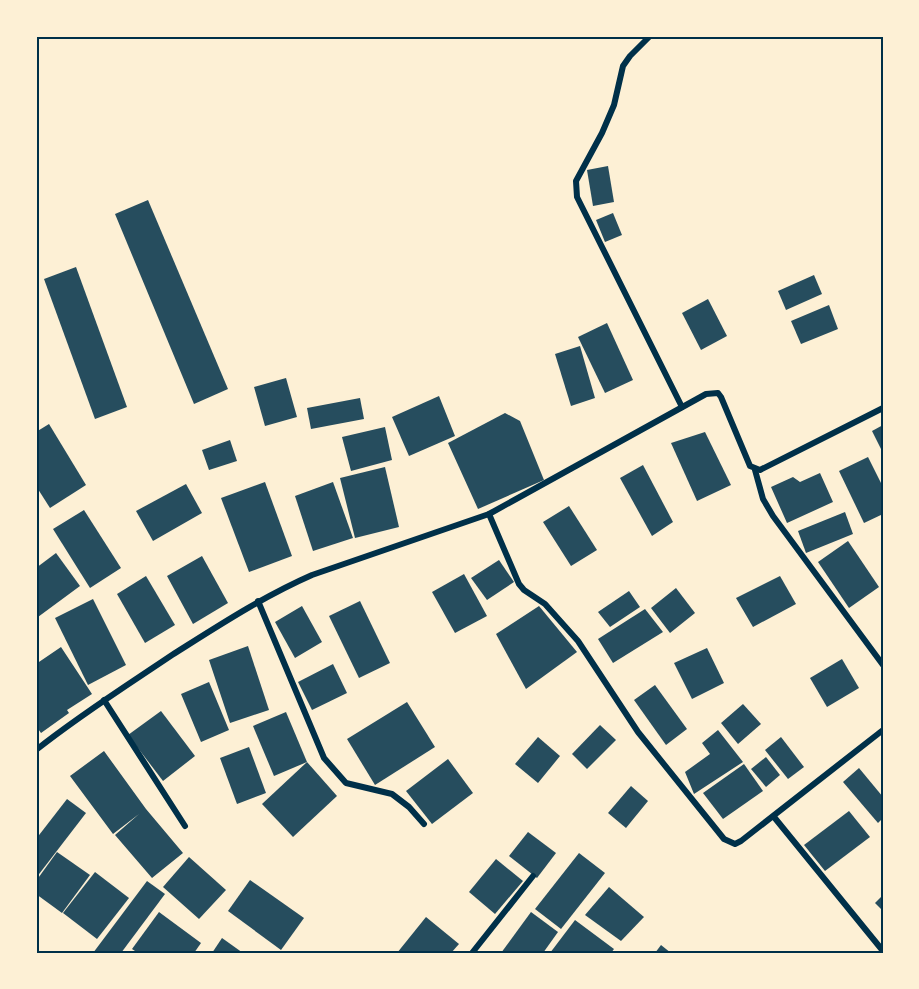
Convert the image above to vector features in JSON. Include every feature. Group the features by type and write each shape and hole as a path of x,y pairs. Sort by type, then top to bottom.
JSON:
{"street":[{"path":"650,36 623,66 614,105 602,134 576,181 577,197 682,407"},
{"path":"36,750 104,700 258,601 312,575 489,514 712,392 718,393 721,397 744,454 750,466 755,470 764,499 773,516 883,665"},
{"path":"755,470 770,467 883,408"},
{"path":"489,514 519,584 545,604 578,641 638,732 724,839 735,844 774,817 883,730"},
{"path":"258,601 324,758 346,783 392,794 409,807 424,824"},
{"path":"104,700 184,826"},
{"path":"774,817 883,951"},
{"path":"473,953 533,876"}],"building":[{"path":"608,166 614,202 593,206 587,170"},
{"path":"148,200 228,389 194,404 115,214"},
{"path":"613,213 622,235 605,242 596,220"},
{"path":"76,267 127,407 95,419 44,279"},
{"path":"814,275 822,294 786,310 778,291"},
{"path":"708,299 727,336 701,350 682,313"},
{"path":"829,305 838,329 801,344 791,321"},
{"path":"607,323 633,380 605,393 578,337"},
{"path":"580,346 595,398 571,406 555,354"},
{"path":"286,378 297,417 265,426 254,387"},
{"path":"439,396 455,436 409,456 392,417"},
{"path":"360,398 364,419 311,429 307,408"},
{"path":"505,413 520,421 544,480 478,509 448,443"},
{"path":"49,424 86,485 50,508 36,486 36,432"},
{"path":"883,425 883,453 872,431"},
{"path":"385,427 392,460 351,471 342,437"},
{"path":"705,432 731,485 697,501 671,443"},
{"path":"230,440 237,461 209,470 202,450"},
{"path":"868,457 883,487 883,514 864,523 839,471"},
{"path":"643,465 673,522 652,536 620,478"},
{"path":"385,467 399,527 355,538 340,478"},
{"path":"820,473 833,502 787,523 771,487 793,477 800,482"},
{"path":"265,482 292,556 249,572 221,498"},
{"path":"333,482 353,538 313,551 295,496"},
{"path":"186,484 202,513 153,541 136,511"},
{"path":"569,506 597,550 571,566 543,522"},
{"path":"84,510 121,568 90,588 53,529"},
{"path":"845,512 853,534 806,553 798,531"},
{"path":"848,541 879,587 849,608 818,562"},
{"path":"56,553 80,586 38,617 36,568"},
{"path":"202,556 228,603 193,624 167,576"},
{"path":"499,560 514,582 487,600 471,578"},
{"path":"464,574 487,616 455,633 432,592"},
{"path":"146,576 175,625 145,643 117,594"},
{"path":"780,576 796,604 753,627 736,598"},
{"path":"676,588 695,613 670,633 651,608"},
{"path":"629,591 640,607 610,627 598,612"},
{"path":"93,599 126,665 88,685 55,618"},
{"path":"360,601 390,663 359,678 329,616"},
{"path":"302,606 322,642 295,658 275,622"},
{"path":"539,606 577,652 526,689 496,634"},
{"path":"645,609 663,632 613,663 598,639"},
{"path":"248,646 269,710 230,723 209,660"},
{"path":"61,647 92,694 67,710 69,713 41,733 36,726 36,664"},
{"path":"707,648 724,683 692,699 674,663"},
{"path":"842,659 859,688 827,707 810,678"},
{"path":"333,664 347,693 312,710 298,682"},
{"path":"209,682 229,730 201,742 181,694"},
{"path":"655,685 687,729 666,745 634,700"},
{"path":"407,702 435,747 375,785 347,739"},
{"path":"743,704 761,724 738,744 721,723"},
{"path":"161,711 195,756 163,781 128,735"},
{"path":"286,712 307,762 274,776 253,726"},
{"path":"600,725 616,740 587,769 572,754"},
{"path":"718,730 743,762 694,794 685,772 710,754 702,743"},
{"path":"538,737 560,756 538,783 515,764"},
{"path":"781,737 804,767 788,779 765,750"},
{"path":"249,747 266,793 237,804 220,758"},
{"path":"104,751 146,809 183,853 152,878 115,835 139,814 113,834 70,776"},
{"path":"766,757 780,775 766,787 751,769"},
{"path":"448,759 473,793 432,824 406,791"},
{"path":"307,762 337,796 293,837 262,804"},
{"path":"744,764 763,791 723,819 703,793"},
{"path":"859,768 883,797 883,818 878,823 843,782"},
{"path":"631,786 648,801 626,828 608,813"},
{"path":"67,799 86,813 36,878 36,839"},
{"path":"849,811 870,837 825,871 804,845"},
{"path":"528,832 556,853 537,878 509,856"},
{"path":"57,852 90,875 62,913 36,894 36,881"},
{"path":"579,853 605,873 561,929 535,909"},
{"path":"189,857 226,890 199,919 163,887"},
{"path":"496,859 523,881 495,914 469,892"},
{"path":"95,872 129,898 97,939 63,913"},
{"path":"250,880 304,918 281,950 228,911"},
{"path":"147,881 165,894 121,953 93,953"},
{"path":"609,887 644,917 621,941 585,915"},
{"path":"883,895 883,911 875,903"},
{"path":"159,912 201,943 194,953 138,953 132,949"},
{"path":"531,912 558,932 543,953 501,953"},
{"path":"426,917 459,944 451,953 397,953"},
{"path":"575,920 614,949 611,953 550,953"},
{"path":"222,938 243,953 212,953"},
{"path":"661,945 671,953 655,953"}]}
